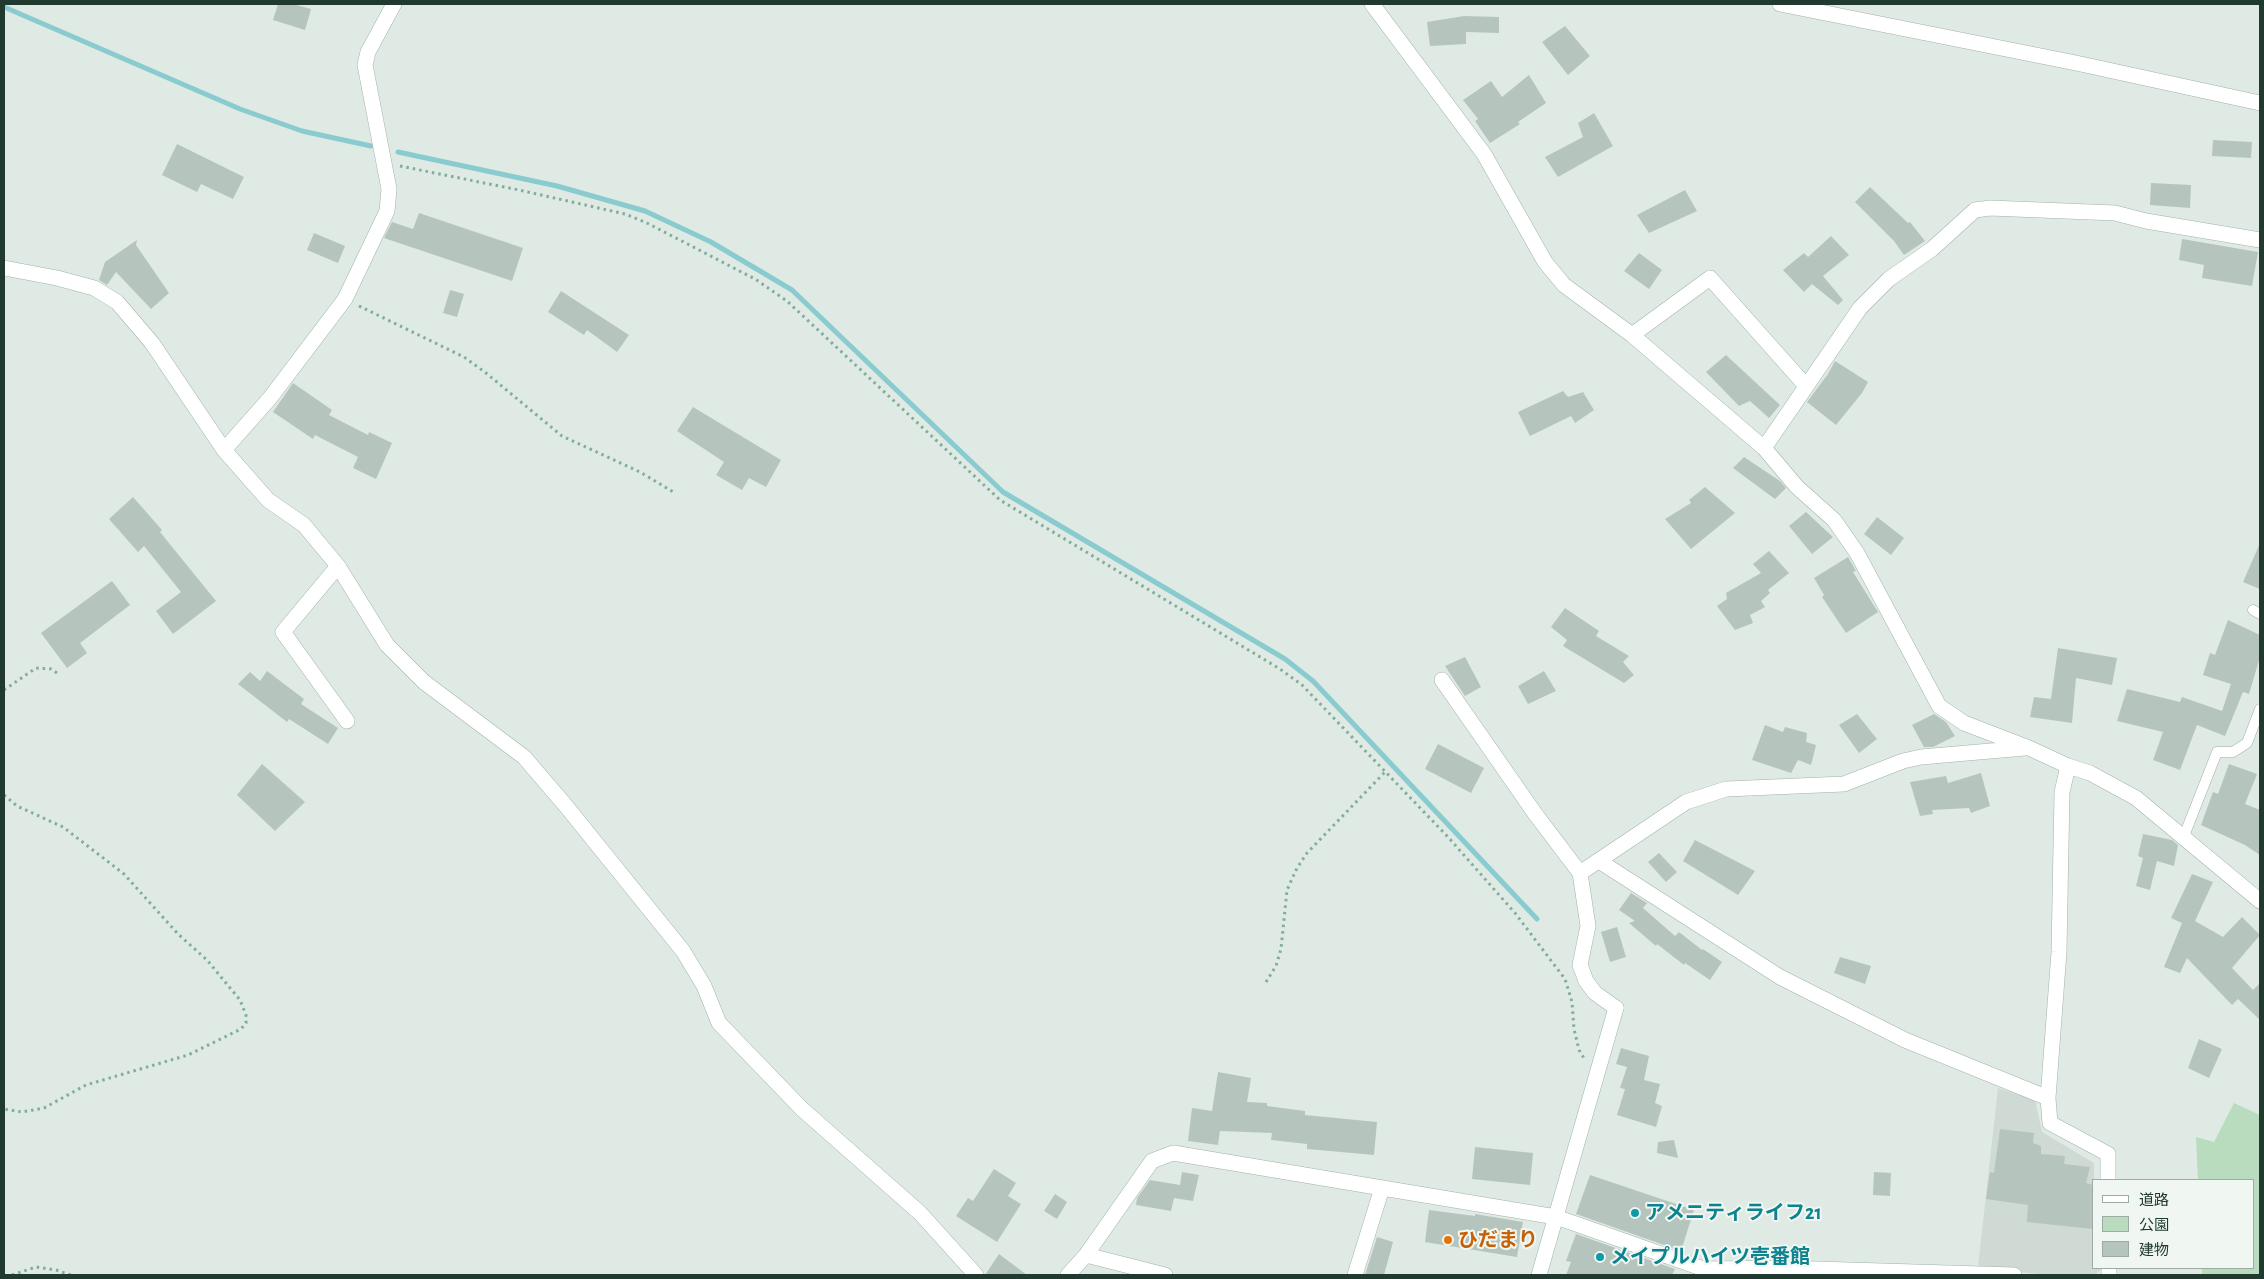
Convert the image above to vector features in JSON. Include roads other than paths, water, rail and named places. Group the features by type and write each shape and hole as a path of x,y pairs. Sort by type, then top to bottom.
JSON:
{"street":[{"path":"224,450 270,398 345,299 387,211 390,188 365,65 368,52 394,4"},
{"path":"1372,4 1484,154 1545,262 1564,284 1632,335 1764,448 1797,487 1834,520 1857,553 1939,706 1964,723 2029,748 2068,766 2090,773 2136,798 2260,900"},
{"path":"1780,4 2076,63 2260,103"},
{"path":"1764,448 1860,308 1889,279 1932,249 1976,210 1990,208 2115,213 2146,221 2260,240"},
{"path":"4,268 57,278 94,288 116,302 152,343 224,450 268,500 304,525 338,566 387,645 424,682 524,757 571,813 683,951 704,986 719,1023 802,1109 920,1213 976,1275"},
{"path":"1632,335 1710,278 1806,386"},
{"path":"338,566 283,632 347,721"},
{"path":"1442,680 1536,815 1580,873 1588,926 1580,965 1586,981 1595,993 1616,1008 1539,1275"},
{"path":"1580,873 1686,802 1726,788 1844,784 1912,759 2029,748"},
{"path":"2068,766 2062,792 2059,952 2048,1098 2050,1123 2108,1154 2108,1179"},
{"path":"1599,861 1780,977 1905,1040 2048,1098"},
{"path":"1068,1275 1086,1255 1152,1161 1173,1153 1556,1217 1705,1272 1784,1268 2014,1275"},
{"path":"1354,1275 1382,1188"},
{"path":"1086,1255 1165,1275"}],"lane":[{"path":"2184,836 2217,752 2233,752 2247,743 2260,709"}],"waterway":[{"path":"4,7 240,109 302,131 371,146"},
{"path":"398,152 557,186 645,211 711,242 792,290 1003,492 1285,659 1313,681 1537,919"}],"place":[{"name":"アメニティライフ21","path":"1635,1213"},
{"name":"ひだまり","path":"1448,1240"},
{"name":"メイプルハイツ壱番館","path":"1600,1257"}]}
